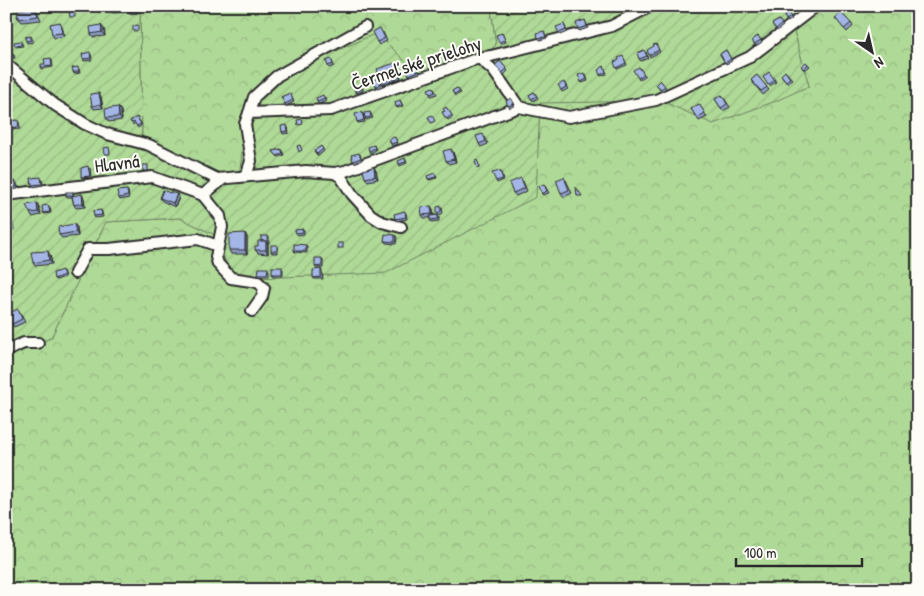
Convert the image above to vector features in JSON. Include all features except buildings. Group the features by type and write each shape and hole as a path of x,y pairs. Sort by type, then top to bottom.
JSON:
{"street":[{"name":"Čermeľské prielohy","path":"249,113 331,110 479,58 612,26 651,6"},
{"path":"6,64 55,105 85,124 106,134 150,145 212,177 223,179 306,171 335,173 519,107 569,117 656,100 750,57 816,6"},
{"path":"246,176 251,161 245,124 254,97 277,76 365,27"},
{"path":"479,58 492,70 519,107"},
{"path":"335,173 371,215 382,222 401,227"},
{"name":"Hlavná","path":"6,195 152,177 203,195"},
{"path":"223,179 203,195 220,216 222,227 216,257 218,264 231,278 258,282 264,288 262,297 252,311"},
{"path":"75,273 88,249 109,249 198,240 218,246"},
{"path":"6,350 24,343 38,342"}],"green space":[{"path":"6,6 140,6 142,147 223,174 239,176 248,107 291,71 377,33 422,78 475,64 496,45 492,6 787,6 809,86 776,101 713,124 662,101 540,103 536,197 386,273 230,279 219,237 180,218 106,222 51,338 6,354"},
{"path":"140,6 492,6 496,45 475,64 239,177 223,174 142,147"},
{"path":"787,6 918,6 918,590 6,590 6,354 51,338 105,222 180,218 220,237 535,197 540,102 662,101 809,86"}]}
